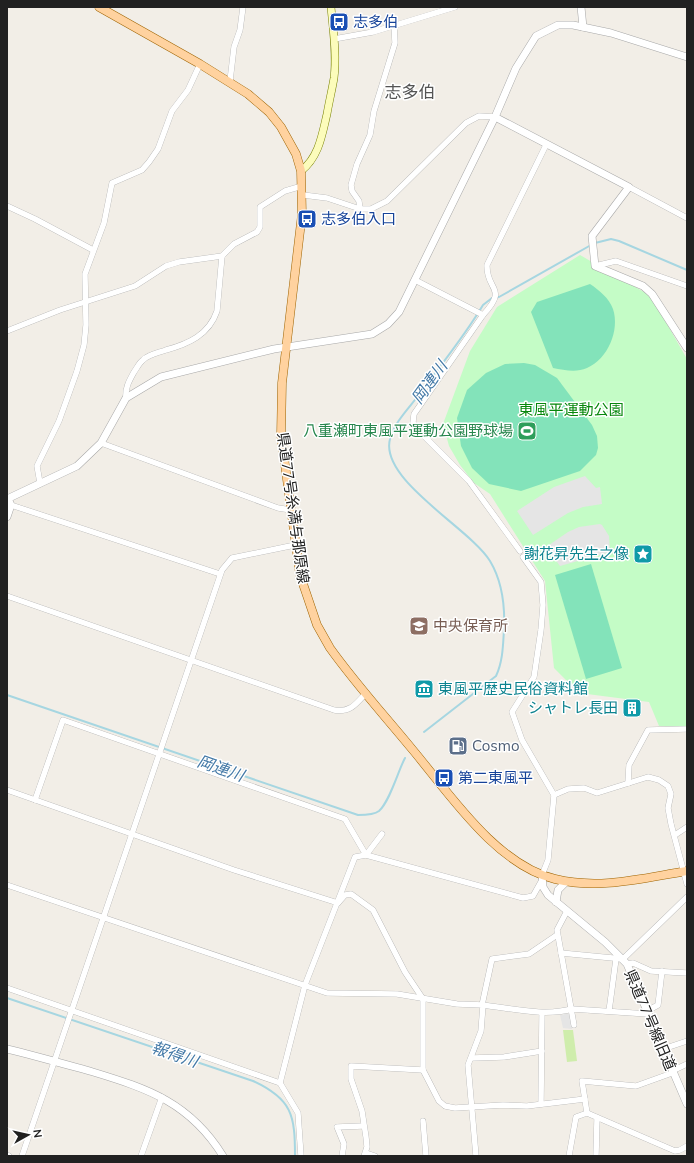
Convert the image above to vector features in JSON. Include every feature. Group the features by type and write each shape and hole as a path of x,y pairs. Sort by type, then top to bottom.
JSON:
{"main road":[{"name":"県道77号糸満与那原線","path":"100,7 230,82 269,112 281,127 294,149 301,172 303,195 302,214 285,347 282,383 281,435 300,575 317,625 330,648 486,836 506,854 542,877 566,882 589,884 612,883 685,872"},
{"path":"301,172 314,157 323,132 334,77 334,39 331,7"}],"street":[{"path":"230,82 234,47 240,30 242,7"},
{"path":"334,39 373,32 394,24 455,7"},
{"path":"581,7 583,27"},
{"path":"360,209 359,201 352,191 351,185 357,164 370,134 374,111 395,43 394,24"},
{"path":"9,501 40,483 77,466 101,443 126,398 137,390 161,377 285,347 372,334 388,324 399,312 495,117 516,68 536,36 558,25 583,27 611,33 687,57"},
{"path":"40,483 37,466 58,421 77,371 84,345 86,301 85,274 104,223 112,183 142,170 149,162 158,149 176,104 188,90 200,64"},
{"path":"303,195 327,198 360,209 371,209 387,201 466,123 479,116 495,117 687,218"},
{"path":"280,1083 305,985 356,857 366,855 523,898 533,896 548,860 554,795 525,746 512,712 534,677 541,630 541,582 469,481 417,429 413,422 414,414 483,315 494,304 496,291 487,270 487,265 546,145"},
{"path":"7,331 86,301 135,286 166,266 179,262 222,256 234,244 257,232 260,227 260,207 285,191 302,186"},
{"path":"595,266 592,236 623,197 629,187"},
{"path":"7,206 93,250"},
{"path":"126,398 125,391 129,380 142,360 150,355 187,343 197,338 215,318 217,311 222,256"},
{"path":"595,266 616,261 687,286"},
{"path":"595,266 643,286 652,294 687,348"},
{"path":"415,280 483,315"},
{"path":"101,443 278,508 291,510"},
{"path":"7,517 9,501"},
{"path":"9,501 220,574"},
{"path":"22,1156 220,574 232,558 295,545"},
{"path":"7,596 343,712 352,708 366,693"},
{"path":"35,800 63,720 345,819 366,855"},
{"path":"628,783 629,765 648,730 687,729"},
{"path":"554,795 568,789 584,788 597,793 648,777 659,780 668,786 671,794 668,808 687,884"},
{"path":"7,790 132,835 338,903"},
{"path":"675,835 687,827"},
{"path":"366,855 382,834"},
{"name":"県道77号線旧道","path":"542,877 545,891 556,902 587,926 622,960 647,1012 687,1104"},
{"path":"556,902 558,890 566,882"},
{"path":"7,885 305,985 327,994 397,994 424,999 482,1005 481,1031 472,1058 468,1065 476,1156"},
{"path":"338,903 345,895 350,894 373,910 405,972 424,999 423,1070 439,1101 445,1106 455,1108 541,1104 585,1099"},
{"path":"609,1011 622,960 687,896"},
{"path":"567,911 557,930 557,935 574,1025"},
{"path":"557,935 529,954 492,959 482,1005 542,1013 562,1012 572,1009 647,1012 658,1005 662,971"},
{"path":"561,953 622,960 651,970 687,973"},
{"path":"7,988 71,1012 280,1083 298,1113 301,1156"},
{"path":"541,1104 542,1013"},
{"path":"663,1049 687,1041"},
{"path":"7,1049 132,1084 162,1097 178,1107 204,1130 223,1156"},
{"path":"472,1058 504,1057 542,1051"},
{"path":"586,1113 582,1081 636,1086 672,1072 687,1064"},
{"path":"375,1156 365,1154 366,1137 363,1126 362,1111 350,1079 351,1066 423,1070"},
{"path":"141,1156 162,1097"},
{"path":"569,1156 576,1117 586,1113 681,1153 687,1146"},
{"path":"596,1156 597,1118"},
{"path":"423,1121 426,1156 433,1156"},
{"path":"342,1156 344,1144 337,1127 363,1126"}],"green space":[{"name":"東風平運動公園","path":"580,255 651,296 687,359 687,727 659,726 649,702 587,694 568,682 554,668 545,581 490,494 474,483 460,465 449,446 443,424 470,351 497,307"},
{"path":"590,284 606,298 613,309 615,326 610,343 601,358 583,370 574,371 553,368 531,312 537,302"},
{"name":"八重瀬町東風平運動公園野球場","path":"524,363 535,365 557,378 592,425 597,436 598,448 596,455 580,471 521,491 489,484 472,468 461,446 457,418 467,390 486,373 505,364"},
{"path":"591,564 622,668 586,679 555,575"},
{"path":"563,1030 573,1030 577,1061 567,1062"}],"shaded area":[{"path":"585,476 596,488 600,487 602,504 583,507 568,513 533,535 517,511 554,487"},
{"path":"600,524 609,536 610,552 560,566 546,547 568,532 579,527"},
{"path":"570,1013 572,1029 563,1028 560,1015"}],"waterway":[{"name":"岡連川","path":"595,243 611,239 619,241 687,270"},
{"name":"岡連川","path":"424,732 496,676 500,665 503,647 503,603 500,586 494,569 480,548 429,503 398,471 390,455 390,439 392,433 402,416 460,340 483,305 492,298 499,297 591,245"},
{"name":"岡連川","path":"7,695 358,815 379,811 387,800 405,758"},
{"name":"報得川","path":"7,998 253,1081 266,1088 276,1095 289,1110 294,1130 295,1156"}],"place":[{"name":"志多伯","path":"339,22"},
{"name":"志多伯入口","path":"307,219"},
{"name":"八重瀬町東風平運動公園野球場","path":"527,431"},
{"name":"謝花昇先生之像","path":"643,554"},
{"name":"中央保育所","path":"419,626"},
{"name":"東風平歴史民俗資料館","path":"424,689"},
{"name":"シャトレ長田","path":"632,708"},
{"name":"Cosmo","path":"458,746"},
{"name":"第二東風平","path":"444,778"}],"district":[{"name":"志多伯","path":"410,92"}]}
